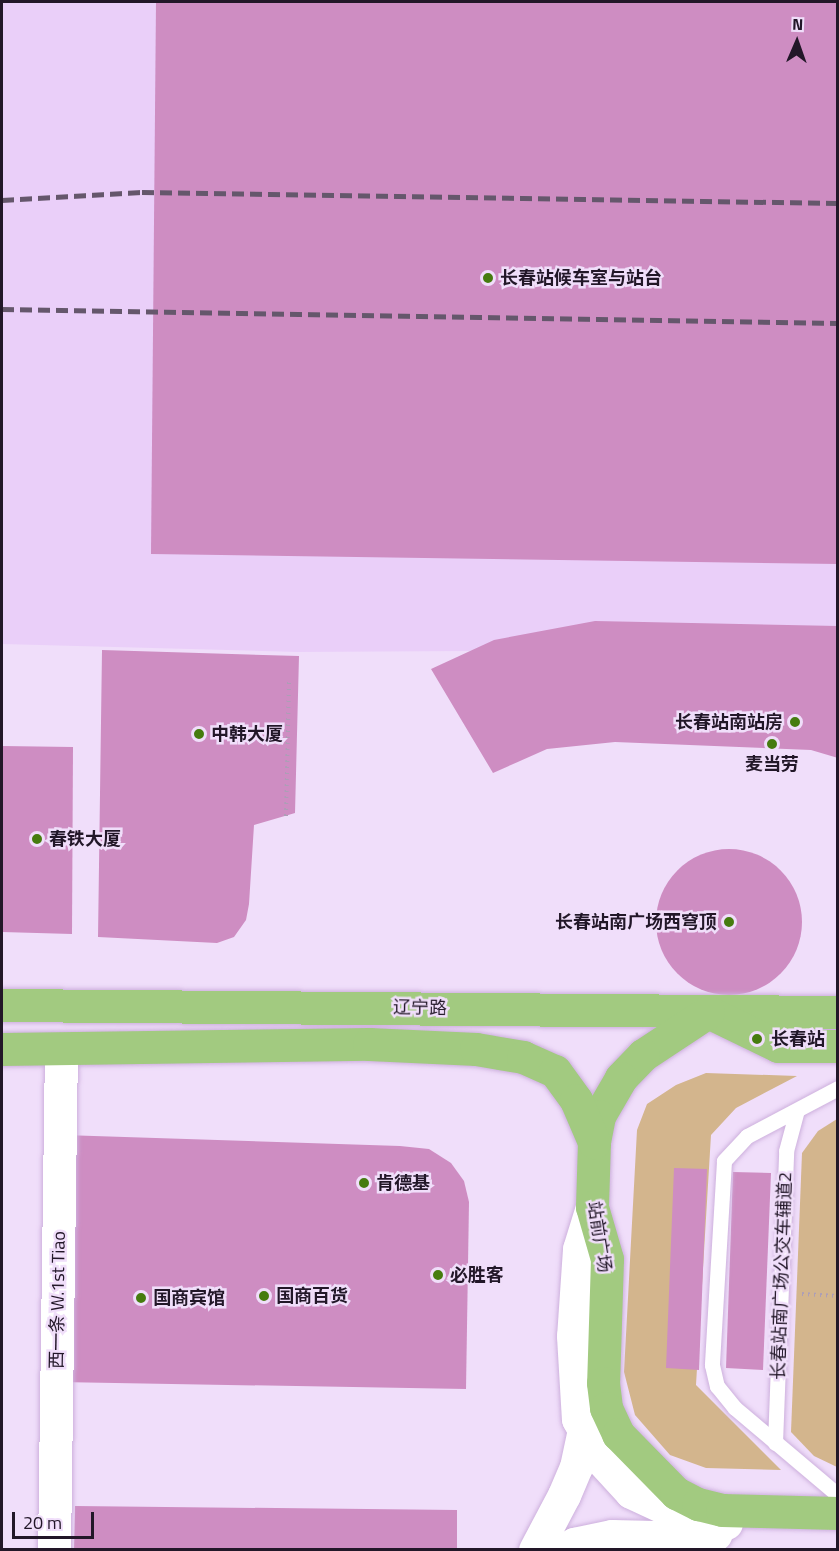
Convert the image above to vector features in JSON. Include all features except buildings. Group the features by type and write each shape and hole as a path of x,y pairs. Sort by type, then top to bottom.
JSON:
{"main road":[{"name":"辽宁路","path":"2,1005 837,1012"},
{"path":"708,1012 778,1046 837,1046"},
{"name":"站前广场","path":"708,1012 643,1055 621,1078 599,1116 594,1142 592,1207 606,1259 603,1383 606,1408 618,1434 676,1493 698,1504 722,1510 837,1513"},
{"path":"2,1049 61,1050 369,1044 476,1049 523,1057 555,1071 576,1100 594,1142"},
{"name":"西一条 W.1st Tiao","path":"54,1550 61,1050"},
{"path":"592,1207 579,1250 573,1336 578,1419 599,1457 632,1492 676,1514 721,1523 816,1526 837,1520"},
{"path":"535,1550 576,1467 585,1430"},
{"path":"564,1550 574,1544 612,1536 698,1538 752,1524"}],"lane":[{"path":"837,1088 747,1136 724,1161 712,1365 717,1386 735,1408 837,1496"},
{"name":"长春站南广场公交车辅道2","path":"776,1443 786,1151 797,1110"}],"path":[{"path":"286,816 289,682"}],"shaded area":[{"name":"长春站候车室与站台","path":"2,2 837,2 837,649 298,652 2,644"},
{"path":"706,1073 797,1076 736,1108 711,1135 696,1385 781,1470 706,1468 670,1455 635,1415 624,1372 637,1130 647,1104 676,1085"},
{"path":"837,1119 837,1467 814,1456 791,1432 802,1153 818,1131"}],"railway":[{"path":"2,200 142,192 838,203"},
{"path":"2,309 838,323"}],"place":[{"name":"长春站候车室与站台","path":"488,278"},
{"name":"长春站南站房","path":"795,722"},
{"name":"中韩大厦","path":"199,734"},
{"name":"麦当劳","path":"772,744"},
{"name":"春铁大厦","path":"37,839"},
{"name":"长春站南广场西穹顶","path":"729,922"},
{"name":"长春站","path":"757,1039"},
{"name":"肯德基","path":"364,1183"},
{"name":"必胜客","path":"438,1275"},
{"name":"国商百货","path":"264,1296"},
{"name":"国商宾馆","path":"141,1298"}]}
